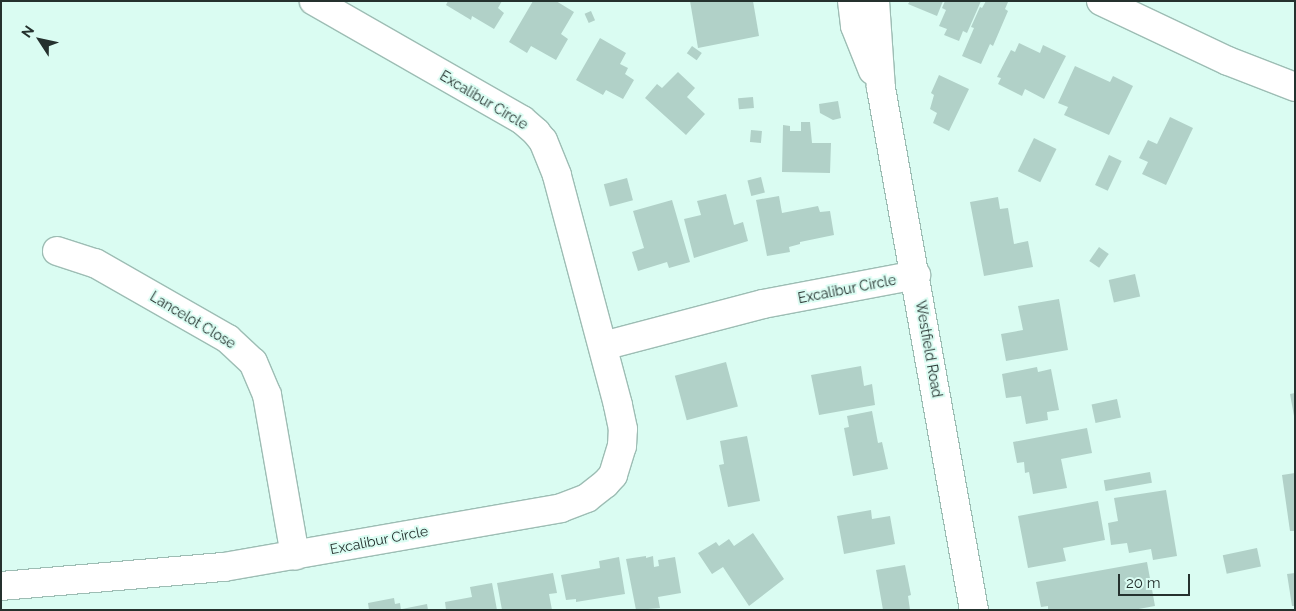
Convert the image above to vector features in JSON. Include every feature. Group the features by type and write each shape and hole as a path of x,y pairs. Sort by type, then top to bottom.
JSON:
{"street":[{"name":"Excalibur Circle","path":"1,586 215,568 295,556 561,508 577,503 596,491 613,475 622,446 621,421 556,169 536,132 522,120 314,1"},
{"name":"Westfield Road","path":"852,1 855,26 882,88"},
{"name":"Westfield Road","path":"875,1 882,88 974,610"},
{"path":"1100,2 1228,61 1295,87"},
{"path":"1228,61 1295,106"},
{"name":"Lancelot Close","path":"57,251 95,264 137,287 228,339 253,362 267,395 295,556"},
{"name":"Excalibur Circle","path":"603,346 763,304 916,275"}],"building":[{"path":"448,1 502,1 498,8 504,13 494,29 472,16 471,20 446,5"},
{"path":"533,1 556,1 574,12 561,34 568,39 556,60 531,46 527,53 509,42"},
{"path":"690,1 753,1 759,36 698,48"},
{"path":"910,1 943,1 937,16 908,4"},
{"path":"945,1 981,1 967,33 963,31 959,41 944,35 947,29 939,26 946,10 942,8"},
{"path":"986,1 1006,1 1008,2 1005,9 1008,11 993,46 990,44 981,64 962,56 974,28 971,27 980,7 982,8"},
{"path":"591,11 595,20 589,23 585,14"},
{"path":"600,38 626,53 620,64 628,68 625,74 634,80 623,99 606,90 603,95 576,80"},
{"path":"1019,43 1040,53 1043,45 1066,56 1044,99 1025,89 1022,96 998,84 1001,78 997,77 1011,50 1015,52"},
{"path":"692,46 702,53 697,60 687,53"},
{"path":"1075,66 1110,82 1113,76 1133,86 1109,135 1064,115 1068,107 1058,103"},
{"path":"678,72 695,88 687,97 705,114 686,135 645,98 657,84 662,88"},
{"path":"939,75 969,89 949,131 933,123 937,113 930,109 934,95 931,93"},
{"path":"753,97 754,108 739,109 738,98"},
{"path":"838,101 841,118 833,120 820,113 819,104"},
{"path":"1170,117 1193,128 1166,185 1142,174 1148,162 1139,158 1148,140 1157,144"},
{"path":"801,122 810,122 812,143 831,143 830,173 782,172 783,125 790,126 790,131 801,131"},
{"path":"751,130 762,131 761,143 750,142"},
{"path":"1034,138 1056,149 1040,182 1018,171"},
{"path":"1109,155 1122,161 1108,191 1095,185"},
{"path":"761,177 765,193 751,196 747,180"},
{"path":"627,178 633,200 610,206 604,184"},
{"path":"726,194 734,225 743,222 748,241 694,258 684,219 701,215 697,201"},
{"path":"779,196 782,213 818,206 820,212 830,211 834,235 800,242 800,244 789,247 790,252 767,256 756,200"},
{"path":"998,197 1000,209 1008,208 1014,244 1028,241 1033,267 984,276 970,202"},
{"path":"672,200 690,262 669,268 667,262 638,271 632,252 644,248 633,211"},
{"path":"1099,247 1109,254 1099,268 1089,261"},
{"path":"1135,274 1140,296 1114,302 1109,280"},
{"path":"1059,299 1068,350 1006,361 1001,334 1023,330 1018,306"},
{"path":"726,362 738,406 687,420 675,376"},
{"path":"861,366 864,386 872,384 875,405 819,415 811,375"},
{"path":"1037,367 1038,372 1051,369 1059,410 1047,412 1048,420 1026,424 1021,396 1006,398 1002,374"},
{"path":"1295,393 1295,416 1294,416 1290,394"},
{"path":"1117,399 1121,418 1096,423 1092,404"},
{"path":"872,411 878,443 882,442 888,469 853,476 844,428 849,427 847,416"},
{"path":"1087,428 1092,453 1061,459 1067,488 1033,494 1029,472 1025,473 1024,462 1017,463 1013,442"},
{"path":"747,436 760,501 728,507 719,465 724,464 720,441"},
{"path":"1150,472 1152,483 1106,491 1104,480"},
{"path":"1295,473 1295,531 1290,531 1282,475"},
{"path":"1166,490 1177,556 1153,560 1151,549 1129,553 1127,543 1111,545 1108,523 1118,521 1114,498"},
{"path":"1098,501 1105,540 1063,548 1066,561 1028,568 1018,516"},
{"path":"871,510 872,519 890,516 895,544 844,554 837,516"},
{"path":"753,533 784,579 749,606 723,567 712,574 698,553 716,542 719,546 729,539 734,546"},
{"path":"1257,548 1261,567 1227,574 1223,555"},
{"path":"646,556 646,558 653,556 654,567 659,566 658,560 675,557 681,593 658,597 660,608 636,610 626,559"},
{"path":"619,557 625,594 576,602 576,599 566,600 561,575 600,568 599,561"},
{"path":"1147,562 1155,606 1133,610 1048,610 1048,606 1041,607 1036,582"},
{"path":"905,565 911,595 908,596 910,610 883,610 876,570"},
{"path":"553,573 557,593 549,594 552,610 502,610 497,583"},
{"path":"1295,573 1295,606 1292,606 1287,574"},
{"path":"492,583 497,610 446,610 445,602 472,597 470,587"},
{"path":"394,598 395,604 400,603 401,610 369,610 368,603"},
{"path":"427,604 428,610 402,610 402,609"}]}
